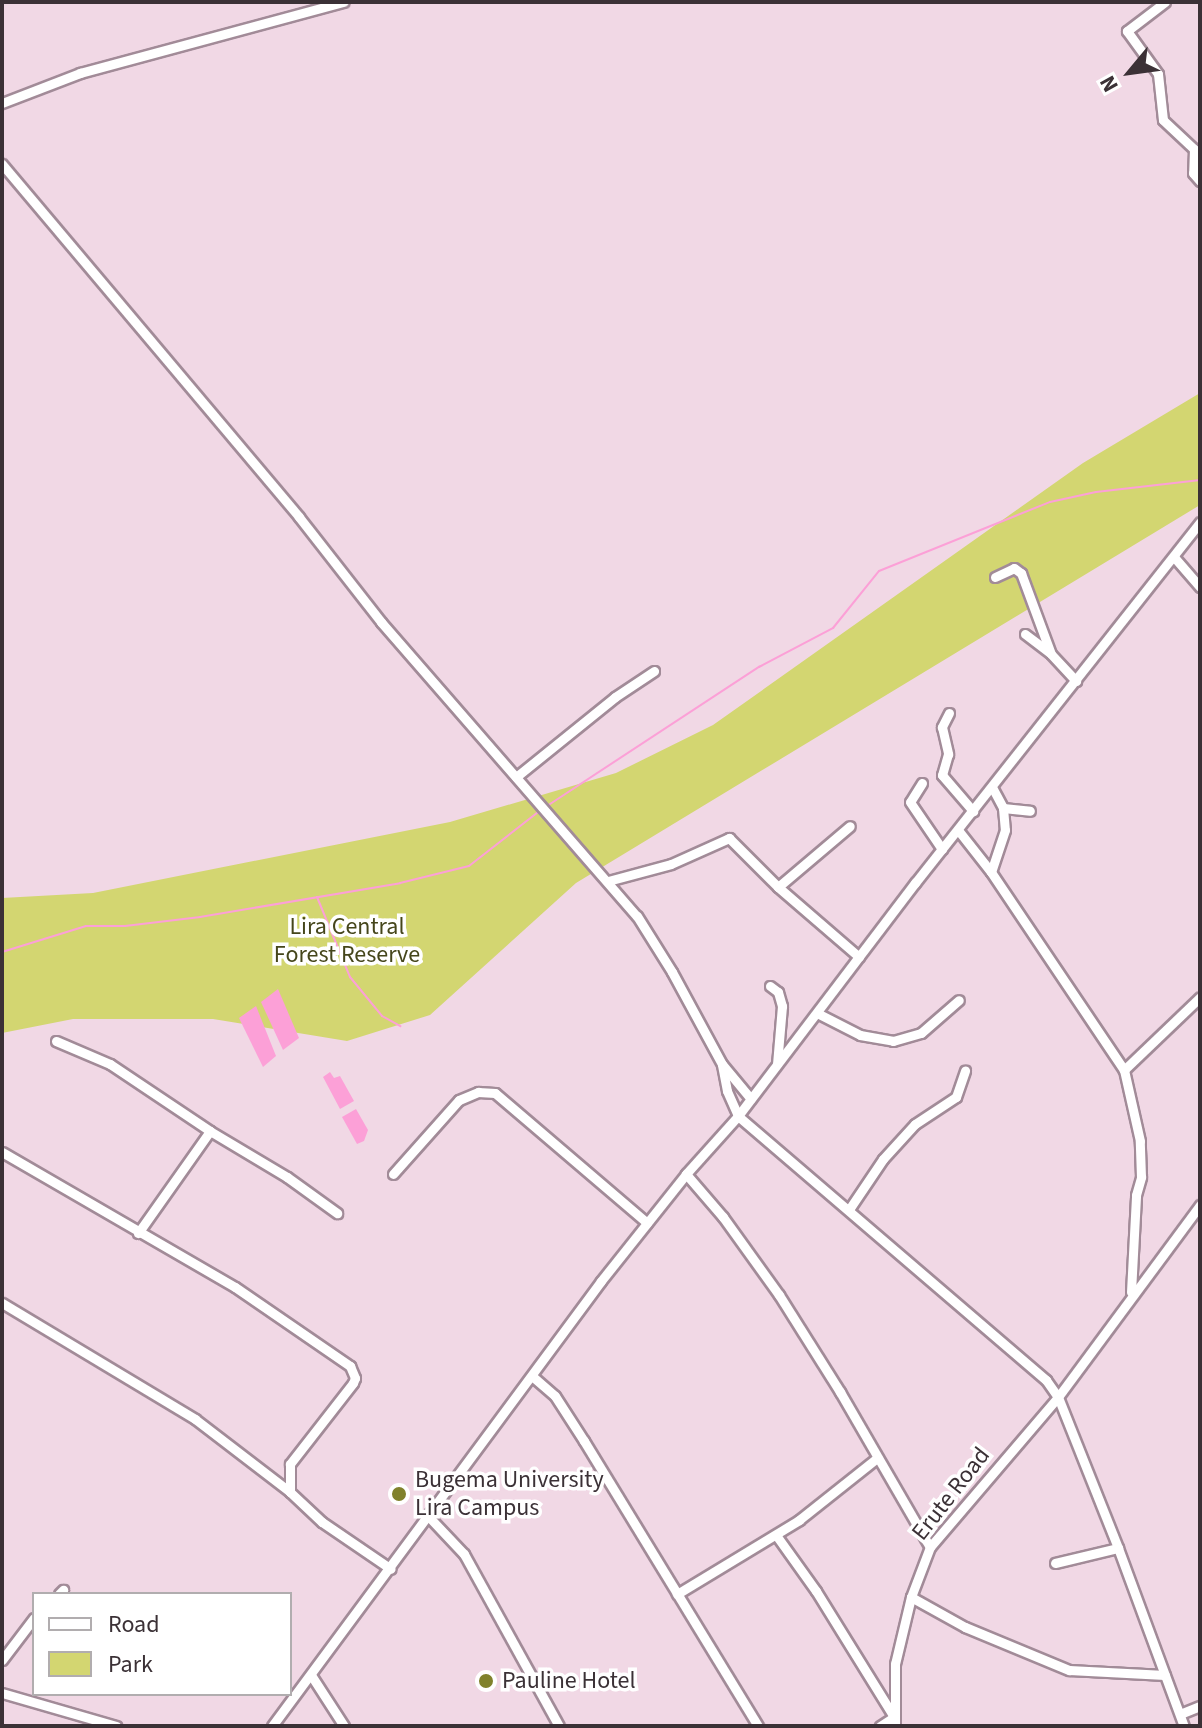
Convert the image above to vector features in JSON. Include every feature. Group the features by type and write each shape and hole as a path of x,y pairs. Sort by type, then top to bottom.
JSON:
{"street":[{"path":"1165,2 1127,31 1158,74 1163,120 1194,149 1193,173 1200,181"},
{"path":"2,103 80,73 337,3"},
{"path":"2,164 299,517 381,622 608,881 660,952 722,1064 751,1099"},
{"path":"272,1726 647,1223 738,1116 942,849 1200,522"},
{"path":"1174,557 1200,587"},
{"path":"995,577 1014,568 1021,573 1051,654"},
{"path":"1025,634 1051,654 1076,681"},
{"path":"516,777 615,697 654,671"},
{"path":"949,713 942,727 948,754 942,775 973,811"},
{"path":"922,783 910,802 942,849"},
{"path":"991,872 1005,838 1003,808 992,787"},
{"path":"1003,808 1030,811"},
{"path":"778,887 850,826"},
{"path":"958,830 991,872 1124,1070 1140,1141 1141,1177 1136,1195 1130,1296"},
{"path":"608,881 680,861 729,838 778,887 859,957"},
{"path":"770,986 778,992 782,1006 777,1064"},
{"path":"1124,1070 1200,997"},
{"path":"817,1013 860,1035 893,1041 921,1033 959,1000"},
{"path":"1187,1008 1200,1012"},
{"path":"56,1041 110,1064 210,1131 287,1177 337,1213"},
{"path":"722,1064 727,1091 738,1116 850,1208 1046,1380 1058,1397 1184,1726"},
{"path":"850,1208 883,1159 915,1124 956,1097 965,1071"},
{"path":"393,1174 459,1100 478,1092 495,1093 647,1223"},
{"path":"138,1233 210,1131"},
{"path":"2,1152 235,1287 350,1366 355,1378 353,1383 290,1464 290,1492"},
{"path":"686,1174 723,1217 764,1273 930,1547"},
{"name":"Erute Road","path":"894,1721 895,1664 911,1597 930,1547 1058,1397 1200,1205"},
{"path":"2,1303 195,1419 290,1492 322,1522 391,1569"},
{"path":"532,1376 555,1396 758,1726"},
{"path":"677,1594 776,1535 877,1458"},
{"path":"429,1517 464,1554 559,1726"},
{"path":"776,1535 800,1566 894,1721 880,1726"},
{"path":"1055,1563 1118,1548"},
{"path":"911,1597 965,1627 1069,1670 1165,1675"},
{"path":"2,1660 32,1621"},
{"path":"311,1675 344,1726"},
{"path":"2,1693 116,1726"},
{"path":"1180,1714 1200,1706"}],"green space":[{"name":"Lira Central Forest Reserve","path":"1200,393 1200,505 576,883 430,1015 347,1041 213,1019 73,1019 2,1033 2,898 93,893 450,822 616,773 713,725 1083,463"}],"shaded area":[{"path":"278,989 299,1038 283,1050 261,1002"},
{"path":"256,1006 276,1056 263,1067 239,1018"},
{"path":"330,1072 334,1078 340,1076 354,1101 340,1109 323,1077"},
{"path":"356,1109 368,1130 364,1141 357,1144 342,1117"}],"waterway":[{"path":"547,806 759,667 833,628 879,571 1050,502 1096,492 1200,480"},
{"path":"2,952 86,926 125,926 200,917 400,883 469,866 542,809"},
{"path":"317,897 350,977 382,1016 400,1026"}],"place":[{"name":"Bugema University Lira Campus","path":"399,1494"},
{"name":"Pauline Hotel","path":"486,1681"}]}
